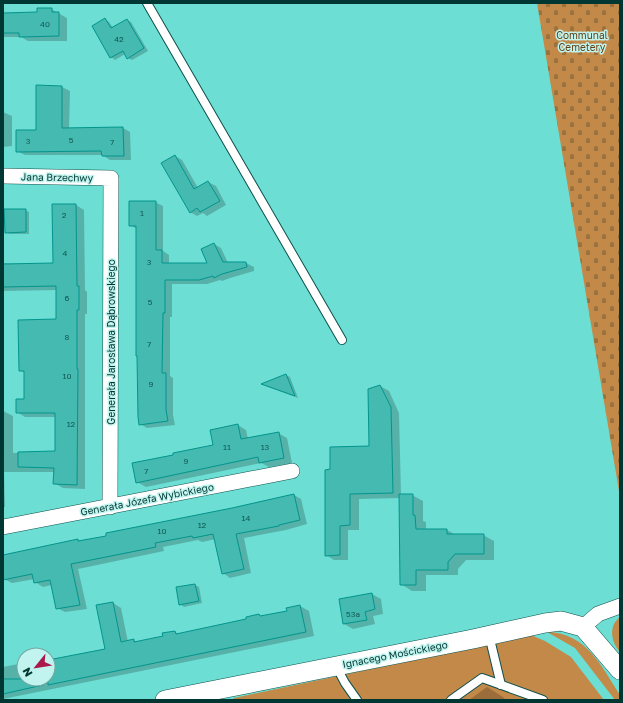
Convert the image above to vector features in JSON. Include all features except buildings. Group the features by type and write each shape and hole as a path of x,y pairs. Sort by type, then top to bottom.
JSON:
{"street":[{"name":"Jana Brzechwy","path":"3,176 111,178"},
{"name":"Generała Jarosława Dąbrowskiego","path":"110,507 111,178"},
{"name":"Generała Józefa Wybickiego","path":"3,527 292,471"},
{"path":"620,606 598,614 584,627 620,670"},
{"name":"Ignacego Mościckiego","path":"165,700 205,696 336,666 545,623 561,622 584,627"}],"lane":[{"path":"147,3 342,340"},
{"path":"489,635 501,685"},
{"path":"336,666 345,683 357,700"},
{"path":"451,700 482,678 543,700"}],"green space":[{"name":"Communal Cemetery","path":"537,3 620,3 620,497"},
{"path":"620,617 620,652 613,639 612,629"},
{"path":"547,632 573,638 583,645 606,673 620,695 620,700 615,700 575,648"},
{"path":"531,635 545,641 571,657 604,700 233,700 234,698"}]}
